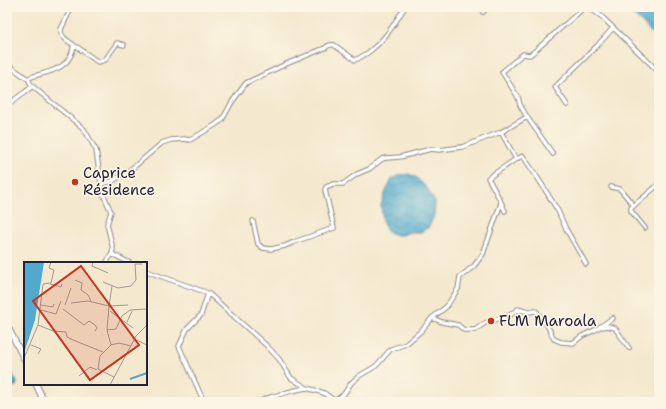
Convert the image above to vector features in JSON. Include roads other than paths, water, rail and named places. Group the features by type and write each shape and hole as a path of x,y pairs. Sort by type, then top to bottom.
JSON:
{"main road":[{"path":"7,324 24,357"},
{"path":"36,385 44,402"}],"street":[{"path":"28,79 61,67 69,58 74,45 62,36 61,29 72,7"},
{"path":"101,184 113,181 135,166 162,143 171,140 190,140 215,125 222,120 232,102 246,83 331,44 355,60 359,58 380,42 394,25 405,7"},
{"path":"483,12 488,7"},
{"path":"553,154 527,117 520,105 518,96 502,72 523,54 530,55 587,7 601,16 659,72"},
{"path":"568,105 555,87 597,46 613,28"},
{"path":"73,48 77,47 98,62 105,60 117,43 124,45"},
{"path":"7,64 28,79 32,86 84,129 96,150 102,191 111,212 107,224 113,249 112,254 107,262"},
{"path":"7,106 16,98 27,92 32,86"},
{"path":"252,221 258,244 263,248 271,249 285,246 334,228 325,190 326,187 333,184 343,184 357,174 369,169 382,159 400,157 431,149 439,150 462,147 501,132 527,117"},
{"path":"501,132 516,159"},
{"path":"505,211 488,178 523,156 542,182 586,264"},
{"path":"645,228 631,212 631,208 659,184"},
{"path":"611,187 620,189 634,206"},
{"path":"147,271 208,293 267,346 279,359 291,378 306,388 324,393 335,402 359,376 376,366 391,349 406,344 421,331 432,318 446,307 458,289 460,277 474,266 483,254 501,203"},
{"path":"112,254 128,262"},
{"path":"204,402 179,346 187,330 201,315 208,293"},
{"path":"432,318 442,322 458,325 464,330 475,330 485,323 510,315 518,309 528,312 536,311 546,323 554,339 561,342 573,342 601,327 613,318"},
{"path":"601,327 608,326 616,328 629,348"},
{"path":"260,402 264,398 278,396 306,388"}],"water":[{"path":"624,7 659,7 659,41 641,22"},
{"path":"409,174 416,177 427,188 435,202 434,216 429,227 421,232 410,232 403,235 396,235 388,232 383,224 381,205 392,179 399,175"},
{"path":"11,373 17,383 16,386 10,387 7,385 7,380 8,375"}],"place":[{"name":"Caprice Résidence","path":"75,182"},
{"name":"FLM Maroala","path":"491,321"}]}
